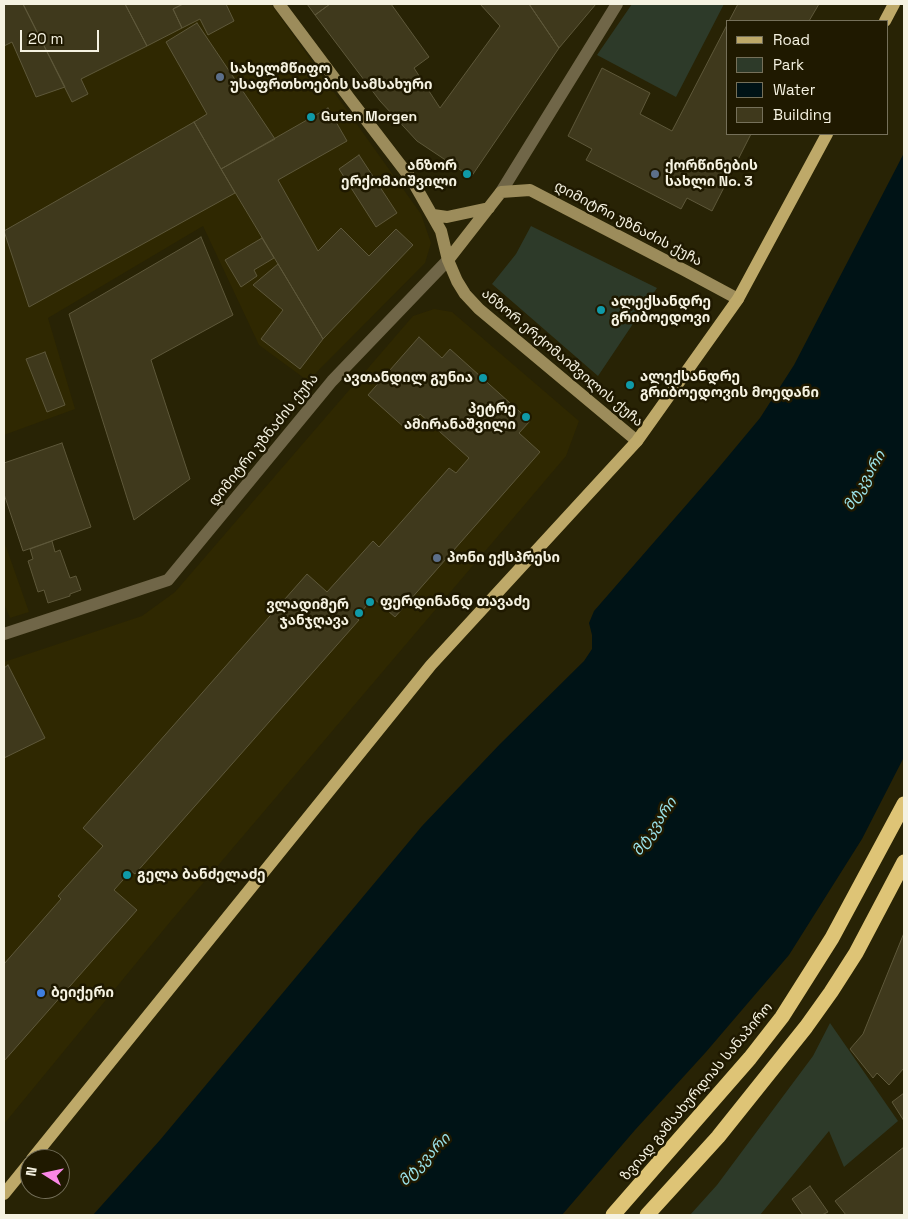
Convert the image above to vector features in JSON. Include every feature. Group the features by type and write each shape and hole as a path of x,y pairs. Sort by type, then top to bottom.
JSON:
{"highway":[{"name":"ზვიად გამსახურდიას სანაპირო","path":"613,1215 750,1058 782,1017 832,938 904,804"},
{"path":"647,1215 718,1137 806,1027 856,953 904,862"}],"main road":[{"name":"ანზორ ერქომაიშვილის ქუჩა","path":"279,4 412,180 441,231 448,260 456,281 465,294 479,309 637,441"},
{"path":"886,20 894,4"},
{"path":"40,1149 431,665 637,441 738,300 826,135"},
{"name":"დიმიტრი უზნაძის ქუჩა","path":"448,260 501,192 530,190 738,300"},
{"path":"433,215 447,217 488,208"},
{"path":"4,1194 20,1174"}],"street":[{"name":"დიმიტრი უზნაძის ქუჩა","path":"501,192 617,4"},
{"name":"დიმიტრი უზნაძის ქუჩა","path":"4,634 168,580 332,381 448,260"}],"shaded area":[{"path":"4,4 271,4 421,214 431,243 425,263 308,381 259,345 203,226 48,318 75,409 4,435"},
{"path":"434,309 452,312 579,421 566,456 170,922 4,1124 4,662 142,616 175,592 413,316"},
{"path":"4,541 29,612 10,618 4,604"}],"green space":[{"path":"632,4 724,4 676,97 597,55"},
{"path":"531,226 657,288 598,376 492,284 516,254"},
{"path":"830,1023 898,1121 844,1167 829,1131 760,1215 690,1215 717,1185 813,1056"}],"water":[{"name":"მტკვარი","path":"904,153 904,757 862,839 789,955 562,1215 93,1215 160,1140 422,826 500,744 584,661 592,649 592,635 589,623 594,611 760,418 794,365"}],"building":[{"path":"4,4 23,4 65,87 36,97 12,42 4,46"},
{"path":"23,4 125,4 147,46 81,79 88,94 72,102"},
{"path":"125,4 183,4 173,9 182,28 147,46"},
{"path":"183,4 226,4 234,21 208,35 200,19 182,28 173,9"},
{"path":"307,4 330,4 315,15"},
{"path":"330,4 391,4 429,57 414,68 440,108 500,26 480,4 529,4 559,48 471,177 417,141 380,101 315,15"},
{"path":"529,4 596,4 559,48"},
{"path":"738,4 819,4 810,20 730,20"},
{"path":"197,23 275,139 221,169 194,122 207,114 166,42"},
{"path":"726,27 726,135 750,135 712,211 687,198 681,209 586,160 592,149 568,136 602,68 650,93 640,114 672,131"},
{"path":"328,108 347,141 278,180 318,251 341,228 369,256 396,229 413,245 323,339 221,169"},
{"path":"194,122 235,193 29,307 4,231"},
{"path":"359,155 397,213 376,227 339,169"},
{"path":"201,237 233,315 151,360 190,479 134,520 69,314"},
{"path":"262,238 274,258 254,270 257,276 241,287 225,260"},
{"path":"278,264 323,339 300,369 261,339 283,310 253,285"},
{"path":"419,337 442,358 450,349 530,421 519,433 540,452 395,617 373,598 356,618 359,620 135,874 131,871 114,890 137,910 4,1061 4,964 61,899 58,896 103,846 83,828 307,574 327,592 373,541 379,547 449,468 456,473 469,458 420,414 406,429 368,395"},
{"path":"45,352 65,405 47,412 26,359"},
{"path":"62,443 91,527 23,551 4,494 4,463"},
{"path":"52,541 55,552 60,550 70,578 76,576 81,590 70,594 70,596 48,603 44,590 38,592 28,561 33,559 30,549"},
{"path":"8,665 45,738 4,758 4,668"},
{"path":"904,933 904,1068 889,1085 877,1073 873,1078 850,1049 863,1034"},
{"path":"904,1093 904,1121 892,1102"},
{"path":"904,1147 904,1215 846,1215 835,1201"},
{"path":"810,1186 828,1212 822,1215 803,1215 792,1199"}],"place":[{"name":"სახელმწიფო უსაფრთხოების სამსახური","path":"220,77"},
{"name":"Guten Morgen","path":"311,117"},
{"name":"ანზორ ერქომაიშვილი","path":"467,174"},
{"name":"ქორწინების სახლი No. 3","path":"655,174"},
{"name":"ალექსანდრე გრიბოედოვი","path":"601,310"},
{"name":"ავთანდილ გუნია","path":"483,378"},
{"name":"ალექსანდრე გრიბოედოვის მოედანი","path":"630,385"},
{"name":"პეტრე ამირანაშვილი","path":"526,417"},
{"name":"პონი ექსპრესი","path":"437,558"},
{"name":"ფერდინანდ თავაძე","path":"370,602"},
{"name":"ვლადიმერ ჯანჯღავა","path":"359,613"},
{"name":"გელა ბანძელაძე","path":"127,875"},
{"name":"ბეიქერი","path":"41,993"}]}
